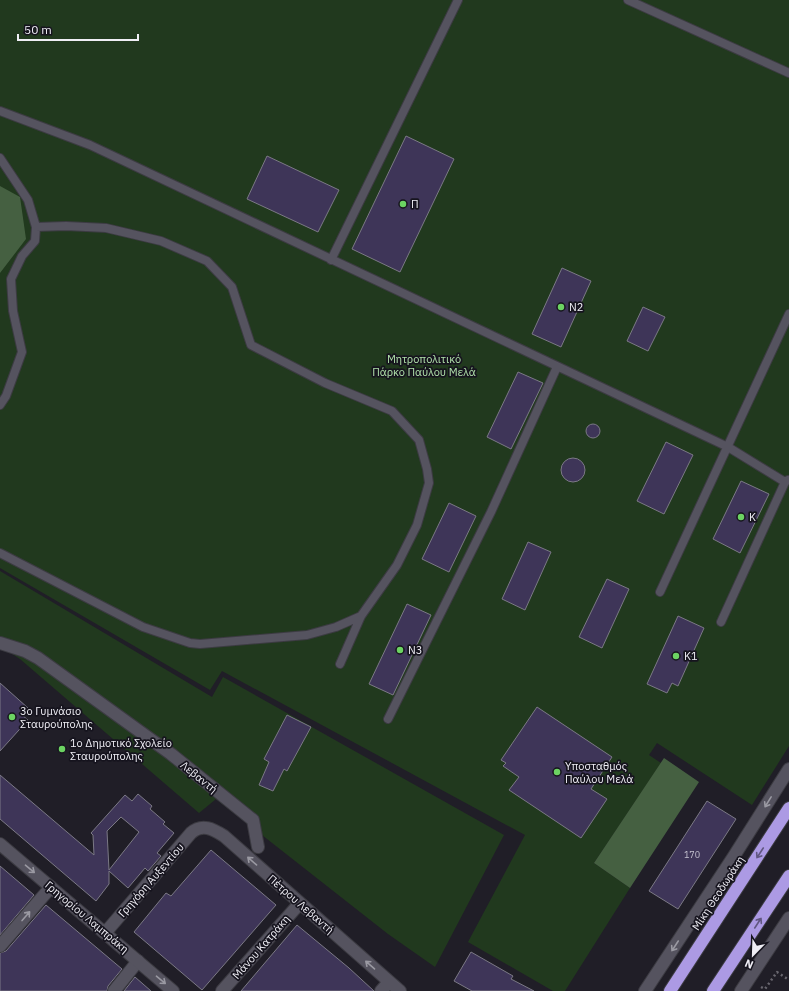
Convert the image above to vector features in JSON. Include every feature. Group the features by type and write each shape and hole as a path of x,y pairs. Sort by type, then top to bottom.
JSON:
{"highway":[{"name":"Μίκη Θεοδωράκη","path":"670,991 789,808"},
{"path":"713,991 789,876"}],"street":[{"name":"Λεβαντή","path":"0,642 25,651 38,658 172,754 253,820 258,847"},
{"path":"645,991 734,856 789,769"},
{"name":"Πέτρου Λεβαντή","path":"198,828 206,827 224,836 400,991"},
{"name":"Γρηγόρη Αυξεντίου","path":"105,933 191,833 198,828"},
{"name":"Γρηγορίου Λαμπράκη","path":"0,844 173,991"},
{"path":"0,946 51,887"},
{"name":"Μάνου Κατράκη","path":"222,991 300,903"},
{"path":"741,991 789,918"},
{"path":"114,991 138,961"},
{"path":"381,991 389,982"}],"lane":[{"path":"331,260 458,0"},
{"path":"628,0 789,73"},
{"path":"0,111 90,145 728,447 787,481 721,622"},
{"path":"0,158 28,200 36,227 34,241 22,256 11,279 13,312 22,352 6,396 0,405"},
{"path":"36,227 66,226 106,228 161,241 207,261 232,287 251,345 325,384 392,411 419,440 430,482 417,525 397,565 361,616 340,664"},
{"path":"660,592 789,314"},
{"path":"388,719 491,512 557,367"},
{"path":"0,553 143,627 200,644 308,634 336,627 361,616"}],"path":[{"path":"777,972 789,980"}],"green space":[{"name":"Μητροπολιτικό Πάρκο Παύλου Μελά","path":"0,0 789,0 789,746 752,805 657,743 649,755 661,763 594,863 630,888 565,991 553,991 468,942 525,835 222,671 210,690 0,568"},
{"path":"0,186 20,197 26,239 0,273"},
{"path":"0,571 212,697 223,677 504,835 435,967 388,934 216,799 199,813 20,659 0,646"},
{"path":"664,758 699,782 630,888 594,863"}],"building":[{"name":"Π","path":"406,136 454,159 400,272 352,249"},
{"path":"267,156 339,190 318,232 247,199"},
{"name":"Ν2","path":"562,268 591,281 561,347 532,334"},
{"path":"643,307 665,317 648,351 627,341"},
{"path":"518,372 543,383 511,449 487,437"},
{"path":"593,424 598,426 600,431 598,436 593,438 588,436 586,431 588,426"},
{"path":"666,442 693,455 664,514 637,501"},
{"path":"573,458 582,461 585,470 582,479 573,482 564,479 561,470 564,461"},
{"name":"Κ","path":"741,481 769,494 740,553 713,539"},
{"path":"449,503 476,516 449,572 422,559"},
{"path":"528,542 551,552 525,610 502,599"},
{"path":"607,579 629,589 602,648 579,637"},
{"name":"Ν3","path":"407,604 431,615 393,695 369,684"},
{"name":"Κ1","path":"678,616 704,628 678,686 672,683 667,693 647,684"},
{"name":"3ο Γυμνάσιο Σταυρούπολης","path":"0,683 28,708 22,715 28,720 0,751"},
{"name":"Υποσταθμός Παύλου Μελά","path":"537,707 612,757 591,789 607,799 581,838 509,790 519,777 503,766 506,763 501,760"},
{"path":"287,715 311,727 287,771 284,769 273,791 259,785 269,762 264,759"},
{"path":"0,775 94,855 93,835 91,833 125,795 132,801 138,794 152,806 150,809 165,822 163,824 174,833 157,853 161,856 148,871 145,868 128,888 109,871 109,884 96,901 0,819","holes":["121,817 139,832 109,870 107,831"]},
{"path":"707,801 736,819 678,909 649,891"},
{"path":"211,850 276,905 202,990 134,932 166,893 171,896"},
{"path":"0,866 34,895 0,935"},
{"path":"46,905 122,969 108,986 107,991 0,991 0,953 6,951"},
{"path":"297,925 349,968 374,991 241,991"},
{"path":"471,952 513,976 511,979 534,991 472,991 454,981"},
{"path":"135,977 151,991 124,991"}],"place":[{"name":"Π","path":"403,204"},
{"name":"Ν2","path":"561,307"},
{"name":"Κ","path":"741,517"},
{"name":"Ν3","path":"400,650"},
{"name":"Κ1","path":"676,656"},
{"name":"3ο Γυμνάσιο Σταυρούπολης","path":"12,717"},
{"name":"1ο Δημοτικό Σχολείο Σταυρούπολης","path":"62,749"},
{"name":"Υποσταθμός Παύλου Μελά","path":"557,772"}]}
